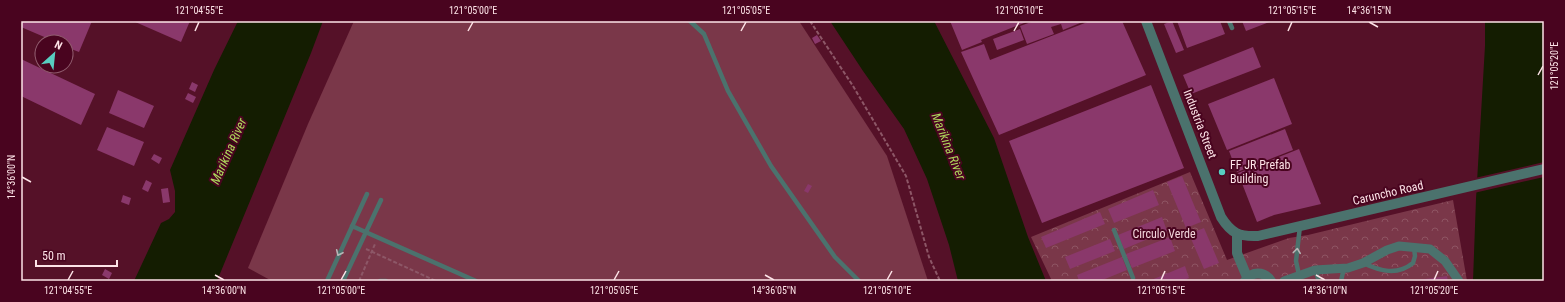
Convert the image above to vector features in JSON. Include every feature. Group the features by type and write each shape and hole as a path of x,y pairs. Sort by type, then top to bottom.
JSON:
{"street":[{"name":"Industria Street","path":"1146,21 1222,217 1227,227 1237,234"},
{"name":"Caruncho Road","path":"1237,234 1246,237 1258,236 1544,169"},
{"path":"1237,234 1237,252 1246,279 1258,273 1264,274 1271,281"},
{"path":"1284,281 1315,270 1344,268 1363,263 1387,250 1399,246 1430,249 1445,260 1459,281"}],"lane":[{"path":"690,21 704,34 728,91 771,166 835,257 859,281"},
{"path":"1229,21 1232,28"},
{"path":"327,281 367,194"},
{"path":"343,281 381,200"},
{"path":"352,226 476,281"},
{"path":"1299,275 1296,261 1300,226"},
{"path":"1114,230 1133,278"},
{"path":"1363,263 1377,270 1400,271 1413,263 1415,256 1414,248"},
{"path":"1341,281 1344,268"},
{"path":"1315,270 1319,281"},
{"path":"380,281 386,281"}],"path":[{"path":"810,21 853,86 906,176 929,257 940,281"},
{"path":"359,281 378,237"},
{"path":"359,246 436,281"}],"green space":[{"path":"354,21 799,21 887,156 928,281 272,281 248,268 308,124"},
{"name":"Circulo Verde","path":"1190,172 1227,260 1289,238 1308,235 1453,200 1467,281 1052,281 1031,237"}],"water":[{"name":"Marikina River","path":"238,21 323,21 217,281 134,281 161,223 169,219 175,212 175,191 170,170 214,70"},
{"name":"Marikina River","path":"830,21 934,21 994,138 1028,237 1046,281 958,281 949,245 927,179 904,129"},
{"path":"1485,21 1544,21 1544,281 1473,281"}],"pier":[{"path":"1544,162 1544,177 1474,193 1475,178"}],"building":[{"path":"21,21 92,21 79,52 74,50 74,34 37,34 21,27"},
{"path":"133,21 190,21 181,42"},
{"path":"950,21 1029,21 981,40 982,42 962,50"},
{"path":"1034,21 1085,21 1063,30 1061,24 1051,27 1054,34 1027,44 1020,26"},
{"path":"1090,21 1122,21 1146,75 999,135 961,52 984,44 990,60"},
{"path":"1172,21 1184,50 1176,53 1164,24"},
{"path":"1177,21 1220,21 1225,34 1187,48"},
{"path":"1242,21 1272,21 1246,31"},
{"path":"1020,29 1024,40 997,50 993,39"},
{"path":"817,35 821,41 815,44 812,38"},
{"path":"1253,47 1261,67 1191,94 1183,75"},
{"path":"21,59 34,65 34,74 53,74 95,94 81,125 21,96"},
{"path":"1274,78 1292,124 1227,150 1208,104"},
{"path":"192,82 198,85 195,92 189,89"},
{"path":"1151,85 1184,168 1042,223 1009,141"},
{"path":"118,90 154,106 144,128 109,113"},
{"path":"188,93 196,97 193,103 185,99"},
{"path":"107,127 144,142 134,166 97,150"},
{"path":"1285,129 1293,150 1237,172 1229,151"},
{"path":"1299,149 1321,204 1274,215 1257,222 1238,173"},
{"path":"154,154 162,158 159,164 151,159"},
{"path":"1182,176 1201,222 1186,228 1167,182"},
{"path":"146,180 152,183 148,192 142,189"},
{"path":"808,184 812,186 808,193 804,191"},
{"path":"168,188 170,202 163,203 161,189"},
{"path":"1153,190 1159,205 1114,223 1108,209"},
{"path":"123,195 131,198 129,205 121,202"},
{"path":"1100,212 1105,224 1046,248 1041,237"},
{"path":"1162,217 1167,231 1124,249 1118,235"},
{"path":"1204,228 1219,263 1204,269 1189,234"},
{"path":"1170,237 1175,251 1132,268 1126,254"},
{"path":"1110,239 1115,251 1070,269 1065,257"},
{"path":"1122,257 1127,270 1100,281 1079,281 1077,275"},
{"path":"1185,266 1189,278 1182,281 1149,281"},
{"path":"105,269 112,273 109,279 102,275"},
{"path":"1447,276 1448,281 1418,281 1418,280"}],"place":[{"name":"FF JR Prefab Building","path":"1222,172"}]}
